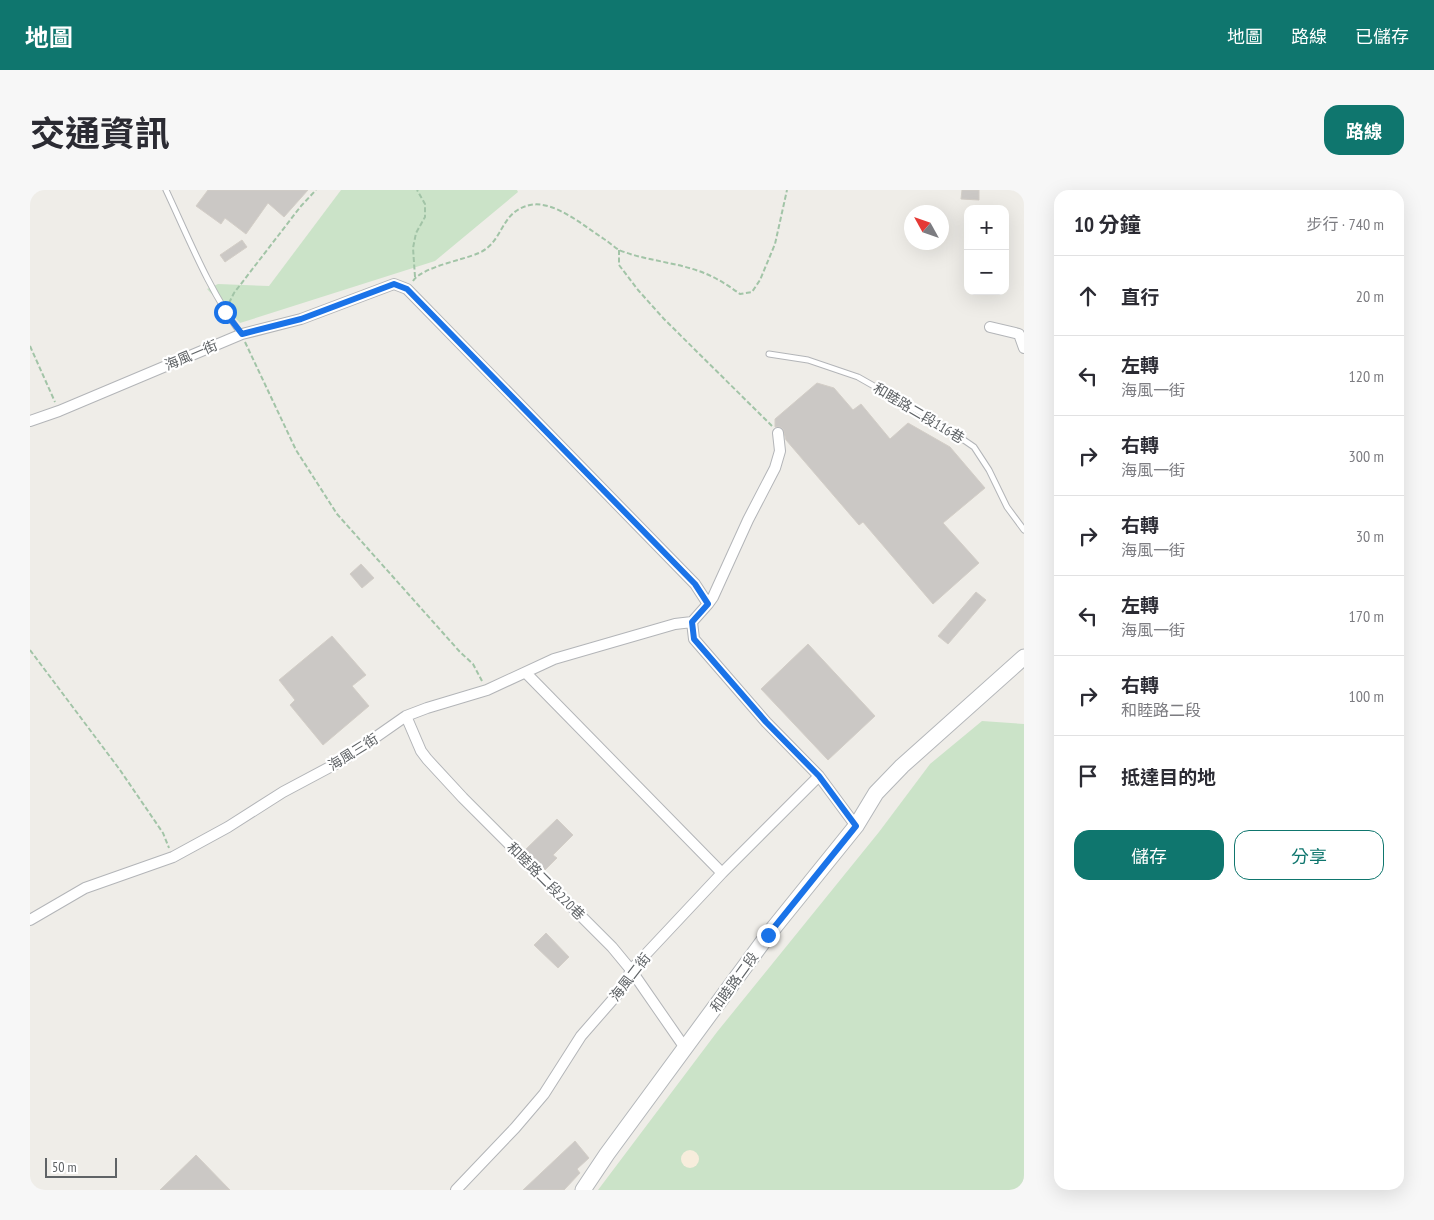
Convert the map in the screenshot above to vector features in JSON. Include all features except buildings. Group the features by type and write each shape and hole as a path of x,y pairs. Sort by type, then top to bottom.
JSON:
{"street":[{"name":"海風一街","path":"30,421 59,411 242,334 301,319 394,284 407,289"},
{"path":"407,289 695,584 708,604"},
{"path":"990,327 1019,334 1024,348"},
{"path":"778,433 780,451 775,468 748,520 713,597 692,622 694,639 766,722 819,776 856,826"},
{"name":"海風三街","path":"30,920 86,888 173,857 228,827 283,792 343,760 406,716 487,690 554,659 675,624 692,622"},
{"name":"和睦路二段","path":"583,1190 607,1154 768,935 856,826 876,793 902,766 1024,657"},
{"path":"526,673 722,873"},
{"name":"和睦路二段220巷","path":"406,716 421,751 427,759 612,946 685,1048"},
{"name":"海風二街","path":"460,1189 544,1094 581,1036 622,989 631,970 722,873 819,776"}],"lane":[{"path":"166,190 225,312 242,334"},
{"name":"和睦路二段116巷","path":"769,354 808,360 858,377 939,423 974,447 989,470 1006,507 1024,530"}],"path":[{"path":"225,312 234,293 301,206 316,190"},
{"path":"415,277 413,248 416,233 425,217 425,204 417,190"},
{"path":"407,289 415,277 436,267 479,253 490,246 515,210 541,204 556,208 619,250 704,272 740,294 752,292 760,280 775,244 787,190"},
{"path":"619,250 619,265 638,290 664,319 778,433"},
{"path":"242,334 296,450 337,514 460,652 473,664 487,690"},
{"path":"30,346 59,411"},
{"path":"30,650 126,778 163,833 173,857"}],"green space":[{"path":"341,190 517,190 518,192 435,261 240,323 207,289 218,284 269,286"},
{"path":"982,721 1024,724 1024,1190 598,1190 717,1032 879,832 930,764"}],"sand":[{"path":"690,1150 698,1155 699,1159 694,1167 690,1168 682,1163 681,1159 686,1151"}],"route":[{"path":"225,312 242,334 301,319 394,284 407,289 695,584 708,604 692,622 694,639 766,722 819,776 856,826 768,935"}]}
